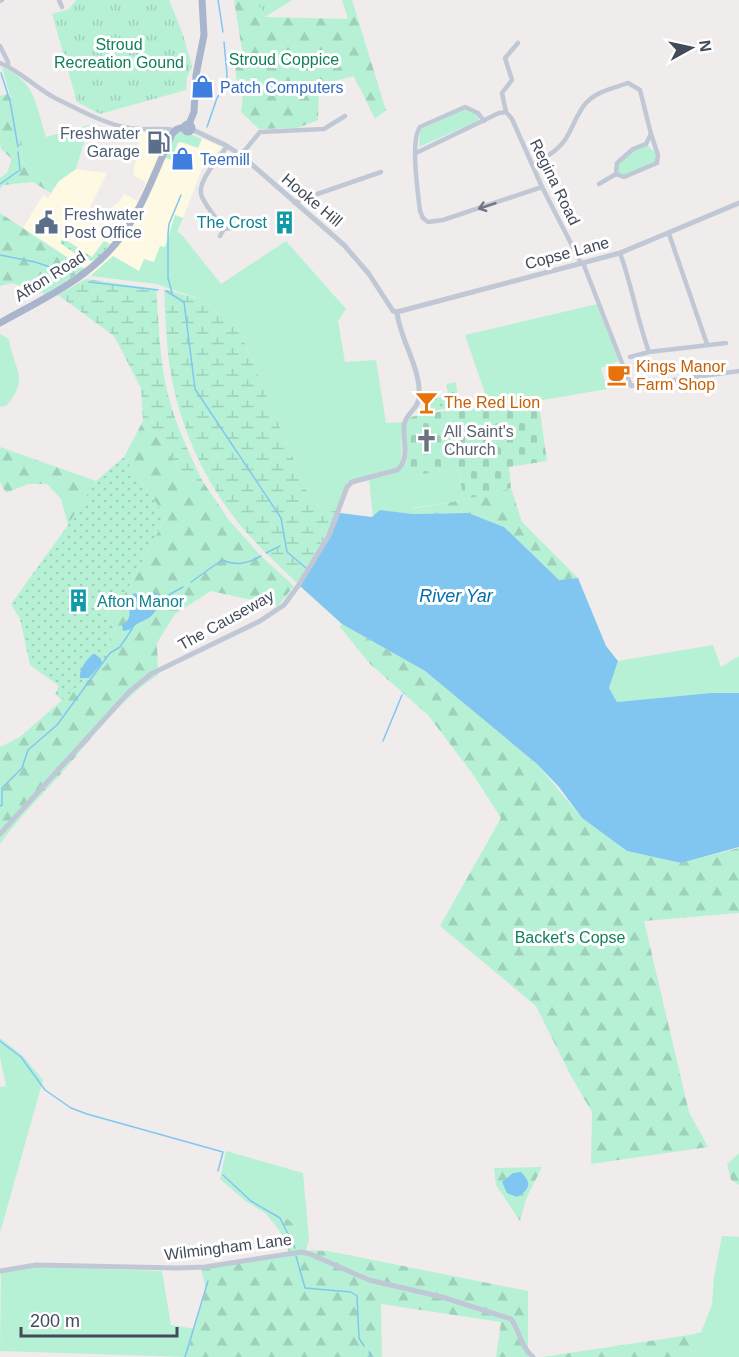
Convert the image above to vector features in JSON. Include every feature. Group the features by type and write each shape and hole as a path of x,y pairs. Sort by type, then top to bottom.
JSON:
{"main road":[{"path":"175,130 188,127 194,112 196,75 204,35 202,0"},
{"name":"Afton Road","path":"0,323 84,274 98,262 123,234 146,195 175,130"}],"street":[{"path":"59,0 62,7"},
{"path":"498,59 505,58 518,43"},
{"path":"0,46 10,67"},
{"path":"416,153 499,113 506,112 502,93 512,80 505,58"},
{"path":"0,63 10,67 33,85 54,97 120,126 139,130 175,130"},
{"path":"533,165 555,151 567,136 587,101 603,91 628,83 640,90 658,155 657,163 624,177 616,174"},
{"path":"484,121 478,113 465,107 417,131 416,153 420,211 423,218 428,222 443,220 542,187"},
{"name":"Regina Road","path":"506,112 512,119 542,187 582,263 632,386 739,371"},
{"path":"241,155 260,132 324,129 345,116"},
{"name":"Hooke Hill","path":"188,127 241,155 329,231 358,260 393,311 397,312"},
{"path":"616,174 617,163 633,149 646,144 651,134"},
{"path":"224,229 201,196 200,189 209,171 227,146"},
{"path":"295,203 381,172"},
{"path":"599,184 616,174"},
{"name":"Copse Lane","path":"397,312 620,253 739,203"},
{"path":"224,229 231,228"},
{"path":"220,236 224,229"},
{"path":"669,234 707,344"},
{"path":"620,253 630,281 633,304 649,352"},
{"name":"The Causeway","path":"0,834 129,692 140,683 152,674 271,614 284,605 333,528 347,487 352,482 398,470 402,466 404,425 407,417 418,404 419,384 397,312"},
{"path":"630,357 649,352 726,343"},
{"name":"Wilmingham Lane","path":"0,1271 36,1265 178,1269 301,1252 318,1257 351,1274 369,1280 442,1297 510,1318 516,1326 525,1350 533,1357"}],"shaded area":[{"path":"184,131 222,147 202,169 183,218 176,216 156,284 90,276 85,269 23,228 43,195 48,198 59,181 76,169 107,173 87,213 93,222 119,202 124,194 138,201 146,182 133,175 141,132"}],"green space":[{"name":"Stroud Recreation Gound","path":"76,0 169,0 192,66 187,77 186,90 100,114 77,102 52,14 69,9"},
{"name":"Stroud Coppice","path":"234,0 256,0 265,17 348,19 342,0 352,0 386,110 375,119 354,76 319,85 318,120 297,128 259,129 241,112 243,98 237,86 235,62 243,56"},
{"path":"256,0 292,0 265,17"},
{"path":"2,67 13,73 28,87 37,105 46,137 89,125 76,169 59,181 54,188 27,170 21,157 22,139"},
{"path":"8,94 14,105 22,139 21,157 27,170 54,188 51,193 33,182 3,185 0,189 0,178 7,173 12,159 1,149 0,143 0,96"},
{"path":"466,108 479,116 478,121 419,147 420,130"},
{"path":"176,131 184,131 202,139 198,148 178,143 171,160 163,157"},
{"path":"646,144 658,155 657,163 624,177 616,174 617,163 633,149"},
{"path":"0,213 85,269 45,294 12,283 0,286"},
{"path":"175,215 183,218 177,232 221,284 286,241 346,309 338,321 345,362 376,360 386,423 402,422 401,463 396,468 351,480 337,512 312,503 238,327 203,300 156,284 90,276 113,256 139,271 144,259 154,262 160,246 165,247"},
{"path":"63,238 92,257 104,241 110,244 97,258 86,261 60,243"},
{"path":"86,279 156,289 166,386 182,435 203,482 185,479 162,440 143,421 141,388 114,336 58,295"},
{"path":"164,289 203,300 238,327 312,503 337,512 333,523 297,583 241,526 221,499 199,460 182,418 171,375"},
{"path":"597,304 619,361 601,368 607,389 537,401 489,405 465,335"},
{"path":"0,334 9,339 19,380 18,388 6,406 0,407"},
{"path":"456,382 459,407 431,411 430,399 448,396 447,384"},
{"path":"539,405 547,461 509,467 511,488 463,500 459,469 409,476 405,438 410,417 450,410"},
{"path":"143,421 162,440 185,479 203,482 229,520 261,556 294,586 278,606 211,591 175,614 157,643 158,675 132,695 109,718 0,844 0,747 20,737 85,680 92,679 115,628 105,615 122,599 166,517 124,457"},
{"path":"0,447 96,481 68,525 61,499 47,484 28,484 6,493 0,482"},
{"path":"124,457 166,517 122,599 105,615 115,628 107,646 107,664 92,679 85,680 62,700 55,694 59,686 30,665 20,619 11,604 68,525 96,481"},
{"path":"406,459 409,476 459,469 463,500 413,508 413,514 380,510 373,517 369,479 397,472"},
{"path":"511,488 522,522 578,578 559,580 523,547 468,513 413,514 412,509"},
{"name":"Backet's Copse","path":"342,624 425,671 537,764 582,818 627,851 681,863 739,848 739,913 644,921 689,1112 708,1147 591,1164 592,1112 536,1006 440,926 501,818 472,773 428,715 369,663 340,627"},
{"path":"713,645 721,667 739,656 739,693 711,693 617,702 609,688 618,661"},
{"path":"0,1038 22,1055 43,1080 0,1233 0,1087 6,1086 0,1057"},
{"path":"226,1151 303,1173 309,1240 306,1250 300,1250 296,1225 275,1211 268,1210 265,1213 244,1200 220,1179"},
{"path":"739,1153 739,1185 731,1180 727,1164"},
{"path":"542,1167 526,1199 520,1221 496,1185 494,1168"},
{"path":"268,1210 275,1211 296,1225 301,1250 328,1251 528,1291 528,1357 496,1357 501,1322 381,1304 382,1357 186,1357 206,1290 201,1269 289,1252 280,1231 265,1213"},
{"path":"722,1236 739,1237 739,1357 692,1357 690,1335 701,1332 712,1305 714,1277"},
{"path":"36,1267 162,1271 171,1325 195,1329 187,1357 0,1351 1,1273"},
{"path":"690,1335 692,1357 542,1357"}],"water":[{"name":"River Yar","path":"380,510 413,514 468,513 504,527 559,580 578,578 606,646 618,661 609,688 617,702 711,693 739,693 739,847 681,863 627,851 582,818 559,787 537,764 425,671 342,624 300,586 331,536 340,513 372,517"},
{"path":"154,592 165,597 156,611 132,629 123,631 122,625 128,620 130,614 128,601 134,593 143,596"},
{"path":"93,654 101,659 102,663 89,678 80,678 84,665"},
{"path":"521,1172 527,1179 528,1186 517,1197 507,1193 502,1182 513,1173"}],"waterway":[{"path":"218,0 223,32"},
{"path":"207,127 217,98 226,85 224,42"},
{"path":"1,73 10,101 18,147"},
{"path":"0,184 20,170 18,152"},
{"path":"172,293 168,278 168,234 169,224 181,195"},
{"path":"0,255 35,262 71,274"},
{"path":"89,282 158,290"},
{"path":"166,291 184,302 195,389 281,518 287,552 306,568"},
{"path":"266,553 280,546"},
{"path":"191,582 222,560 242,563 261,556"},
{"path":"165,597 183,587"},
{"path":"0,806 2,805 2,788 22,768 28,750 57,725 110,653 120,647 132,629"},
{"path":"383,741 402,695"},
{"path":"0,1041 21,1057 45,1090 71,1108 223,1152 218,1171"},
{"path":"223,1175 251,1201 280,1218 295,1248"},
{"path":"296,1256 305,1288 351,1292 357,1296 359,1338 364,1346"},
{"path":"185,1357 208,1281"},
{"path":"369,1352 372,1357"}],"place":[{"name":"Patch Computers","path":"202,87"},
{"name":"Freshwater Garage","path":"158,142"},
{"name":"Teemill","path":"182,159"},
{"name":"The Crost","path":"285,222"},
{"name":"Freshwater Post Office","path":"46,223"},
{"name":"Kings Manor Farm Shop","path":"618,375"},
{"name":"The Red Lion","path":"426,402"},
{"name":"All Saint's Church","path":"426,440"},
{"name":"Afton Manor","path":"79,601"}]}
